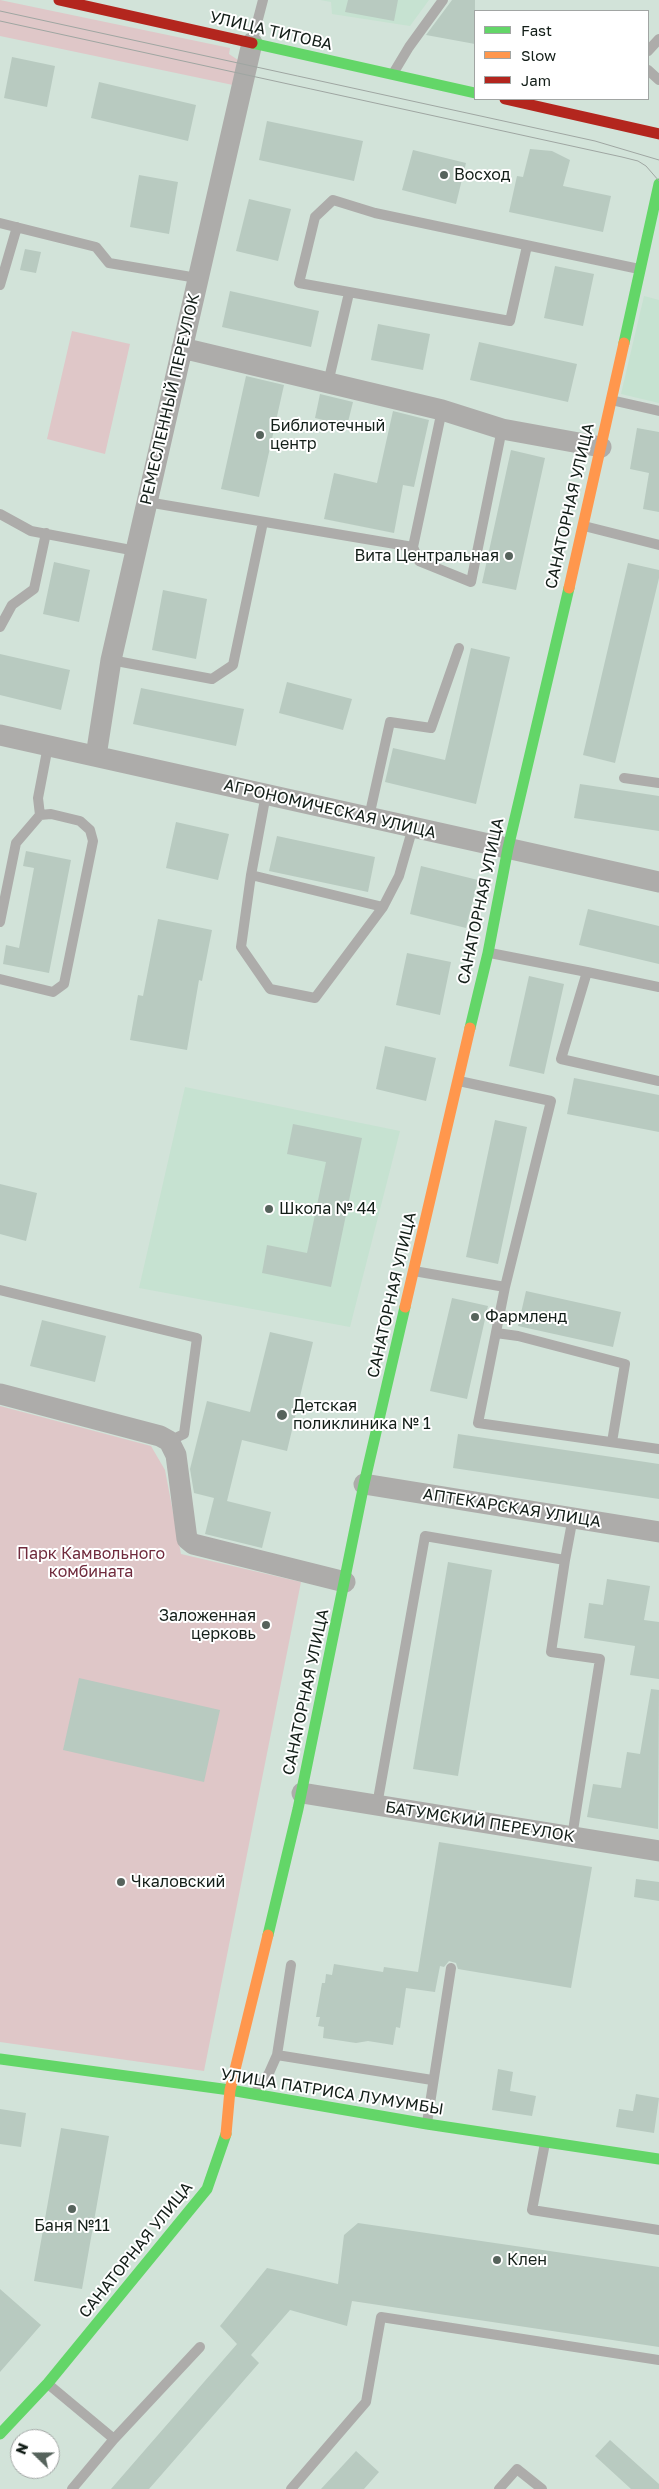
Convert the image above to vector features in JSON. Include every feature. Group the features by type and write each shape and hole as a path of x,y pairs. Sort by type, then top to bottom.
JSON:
{"street":[{"name":"УЛИЦА ТИТОВА","path":"59,0 474,92"},
{"name":"РЕМЕСЛЕННЫЙ ПЕРЕУЛОК","path":"96,756 111,660 252,43"},
{"path":"509,100 659,134"},
{"name":"САНАТОРНАЯ УЛИЦА","path":"0,2434 48,2383 206,2189 226,2133 230,2090 302,1793 364,1484 488,953 508,848 583,526 659,184"},
{"path":"182,348 442,410 502,429 601,446"},
{"name":"АГРОНОМИЧЕСКАЯ УЛИЦА","path":"0,735 369,817 490,846 508,848 659,882"},
{"path":"0,1394 160,1436 169,1441 176,1454 188,1539 193,1544 345,1582"},
{"name":"АПТЕКАРСКАЯ УЛИЦА","path":"364,1484 659,1532"},
{"name":"БАТУМСКИЙ ПЕРЕУЛОК","path":"302,1793 659,1851"},
{"name":"УЛИЦА ПАТРИСА ЛУМУМБЫ","path":"0,2059 230,2090 426,2124 659,2159"}],"lane":[{"path":"252,43 263,0"},
{"path":"392,75 409,47 443,0"},
{"path":"649,50 659,39"},
{"path":"649,71 659,80"},
{"path":"527,246 510,321 299,283 315,217 333,200 375,213 640,270"},
{"path":"0,223 96,247 109,263 197,278"},
{"path":"0,285 17,227"},
{"path":"328,383 349,293"},
{"path":"610,400 659,411"},
{"path":"442,410 413,547 419,561 471,582 502,429"},
{"path":"147,502 413,547"},
{"path":"0,514 30,531 136,551"},
{"path":"111,660 212,679 233,665 263,522"},
{"path":"583,526 659,545"},
{"path":"0,627 12,605 34,589 46,533"},
{"path":"369,817 390,722 431,728 460,648"},
{"path":"40,815 38,798 48,746"},
{"path":"624,778 659,783"},
{"path":"266,794 251,875 241,947 270,989 315,998 383,907 399,876 413,827"},
{"path":"0,922 16,843 40,815 51,814 80,821 90,830 93,841 64,984 53,992 0,979"},
{"path":"251,875 383,907"},
{"path":"488,953 659,987"},
{"path":"587,972 561,1059 659,1080"},
{"path":"458,1081 551,1101 505,1287 478,1423 659,1449"},
{"path":"414,1271 505,1287"},
{"path":"0,1290 197,1338 184,1434 169,1441"},
{"path":"496,1333 518,1336 625,1364 612,1442"},
{"path":"572,1837 600,1660 551,1652 573,1518"},
{"path":"377,1806 425,1536 566,1560"},
{"path":"254,2094 269,2073 277,2055 292,1965"},
{"path":"426,2124 451,1968"},
{"path":"277,2055 432,2080"},
{"path":"545,2142 532,2210 659,2230"},
{"path":"291,2489 366,2402 381,2317 659,2360"},
{"path":"72,2489 114,2439 200,2347"},
{"path":"48,2383 114,2439"},
{"path":"499,2489 517,2469 542,2489"}],"shaded area":[{"path":"320,0 429,0 410,26 332,14 331,2"},
{"path":"644,296 659,300 659,403 621,394"},
{"name":"Школа № 44","path":"185,1087 400,1131 350,1327 139,1288"}],"green space":[{"path":"0,0 230,48 229,54 238,60 233,85 0,36"},
{"path":"72,331 130,344 105,454 47,439"},
{"name":"Чкаловский","path":"0,1406 151,1446 165,1470 181,1554 301,1582 204,2071 0,2042"}],"building":[{"path":"348,0 398,0 394,21 345,12"},
{"path":"452,0 475,0 474,44 426,35"},
{"path":"12,57 55,66 47,107 4,98"},
{"path":"99,82 196,105 188,141 91,118"},
{"path":"267,121 363,141 354,181 259,160"},
{"path":"530,149 552,151 570,160 563,186 611,196 603,232 509,212 517,176 523,177"},
{"path":"413,150 466,163 456,204 402,190"},
{"path":"139,175 178,182 169,234 130,227"},
{"path":"249,199 291,209 278,261 236,251"},
{"path":"25,249 41,252 36,273 20,270"},
{"path":"555,266 594,274 583,326 544,318"},
{"path":"230,291 319,311 311,347 222,327"},
{"path":"378,324 430,334 423,370 371,360"},
{"path":"479,342 577,364 568,402 470,380"},
{"path":"246,376 284,385 259,497 221,489"},
{"path":"320,394 353,402 347,426 315,418"},
{"path":"393,411 429,420 414,487 403,485 394,533 324,519 334,473 377,483"},
{"path":"637,428 659,432 659,512 643,509 649,473 630,469"},
{"path":"511,450 545,458 516,590 482,583"},
{"path":"54,562 90,570 79,622 43,614"},
{"path":"628,563 659,570 659,578 615,763 583,755"},
{"path":"163,590 207,599 196,659 152,650"},
{"path":"471,648 510,657 476,804 385,782 393,748 445,760"},
{"path":"0,654 70,670 61,710 0,695"},
{"path":"287,682 352,699 343,730 279,713"},
{"path":"141,688 244,709 236,746 133,724"},
{"path":"580,784 659,796 659,831 574,818"},
{"path":"176,822 229,834 218,880 166,868"},
{"path":"277,836 375,857 368,892 269,871"},
{"path":"26,851 71,860 49,973 3,964 6,945 19,948 34,868 23,866"},
{"path":"421,866 478,880 466,928 410,914"},
{"path":"588,909 659,926 659,964 579,945"},
{"path":"158,919 212,930 202,981 199,980 187,1050 130,1040 138,995 143,996"},
{"path":"407,953 451,962 440,1015 396,1005"},
{"path":"529,976 564,984 544,1074 509,1066"},
{"path":"385,1046 436,1058 426,1101 376,1089"},
{"path":"574,1078 659,1095 659,1132 567,1114"},
{"path":"495,1120 527,1127 498,1264 466,1257"},
{"path":"293,1124 362,1138 331,1287 262,1273 267,1245 307,1253 326,1162 287,1154"},
{"path":"0,1184 37,1193 26,1241 0,1234"},
{"path":"526,1291 621,1312 613,1347 518,1326"},
{"path":"452,1298 488,1306 467,1399 430,1391"},
{"path":"42,1320 106,1336 95,1382 30,1366"},
{"path":"270,1332 313,1342 287,1451 242,1440 227,1501 271,1512 262,1548 205,1534 214,1498 194,1493 190,1469 207,1401 250,1412"},
{"path":"458,1434 659,1464 659,1499 453,1468"},
{"path":"448,1562 492,1570 458,1776 413,1769"},
{"path":"607,1579 650,1586 644,1620 659,1622 659,1679 630,1675 635,1646 584,1638 589,1603 603,1605"},
{"path":"79,1678 220,1710 204,1782 63,1750"},
{"path":"651,1689 659,1690 658,1829 587,1817 593,1784 621,1788 627,1752 640,1754"},
{"path":"439,1842 592,1867 571,1988 458,1969 456,1963 449,1961 444,1967 440,1966 435,1992 406,1988 400,2028 396,2027 393,2045 368,2041 356,2043 323,2038 324,2027 318,2026 320,2017 316,2017 322,1983 325,1983 326,1974 332,1975 334,1964 383,1972 384,1967 418,1972"},
{"path":"636,1879 659,1882 659,1901 634,1897"},
{"path":"498,2069 513,2072 510,2091 536,2096 532,2116 492,2110"},
{"path":"636,2094 659,2098 654,2133 616,2127 619,2109 633,2111"},
{"path":"0,2109 26,2113 21,2147 0,2144"},
{"name":"Баня №11","path":"61,2128 109,2136 82,2289 34,2281"},
{"path":"358,2223 659,2267 659,2347 352,2301 347,2326 290,2310 251,2355 259,2363 149,2489 111,2489 237,2344 220,2326 267,2268 338,2284 344,2235"},
{"path":"0,2289 41,2325 0,2372"},
{"path":"610,2440 659,2484 659,2489 631,2489 595,2456"},
{"path":"356,2451 379,2472 364,2489 321,2489"}],"tram line":[{"path":"0,11 595,141 659,160"},
{"path":"0,21 622,157 638,161 646,166 659,181"}],"traffic: fast":[{"path":"252,43 474,93"},
{"path":"624,343 659,184"},
{"path":"470,1028 488,953 508,848 569,588"},
{"path":"268,1935 298,1809 364,1484 405,1307"},
{"path":"0,2059 230,2090 427,2124 659,2159"},
{"path":"0,2434 48,2383 207,2189 226,2134"}],"traffic: slow":[{"path":"569,588 624,343"},
{"path":"405,1307 470,1028"},
{"path":"226,2134 230,2090 268,1935"}],"traffic: jam":[{"path":"59,0 252,43"},
{"path":"509,100 659,134"}],"place":[{"name":"Восход","path":"444,175"},
{"name":"Библиотечный центр","path":"260,435"},
{"name":"Вита Центральная","path":"509,556"},
{"name":"Школа № 44","path":"269,1209"},
{"name":"Фармленд","path":"475,1317"},
{"name":"Детская поликлиника № 1","path":"282,1415"},
{"name":"Заложенная церковь","path":"266,1625"},
{"name":"Чкаловский","path":"121,1882"},
{"name":"Баня №11","path":"72,2209"},
{"name":"Клен","path":"497,2260"}],"park label":[{"name":"Парк Камвольного комбината","path":"91,1563"}]}
